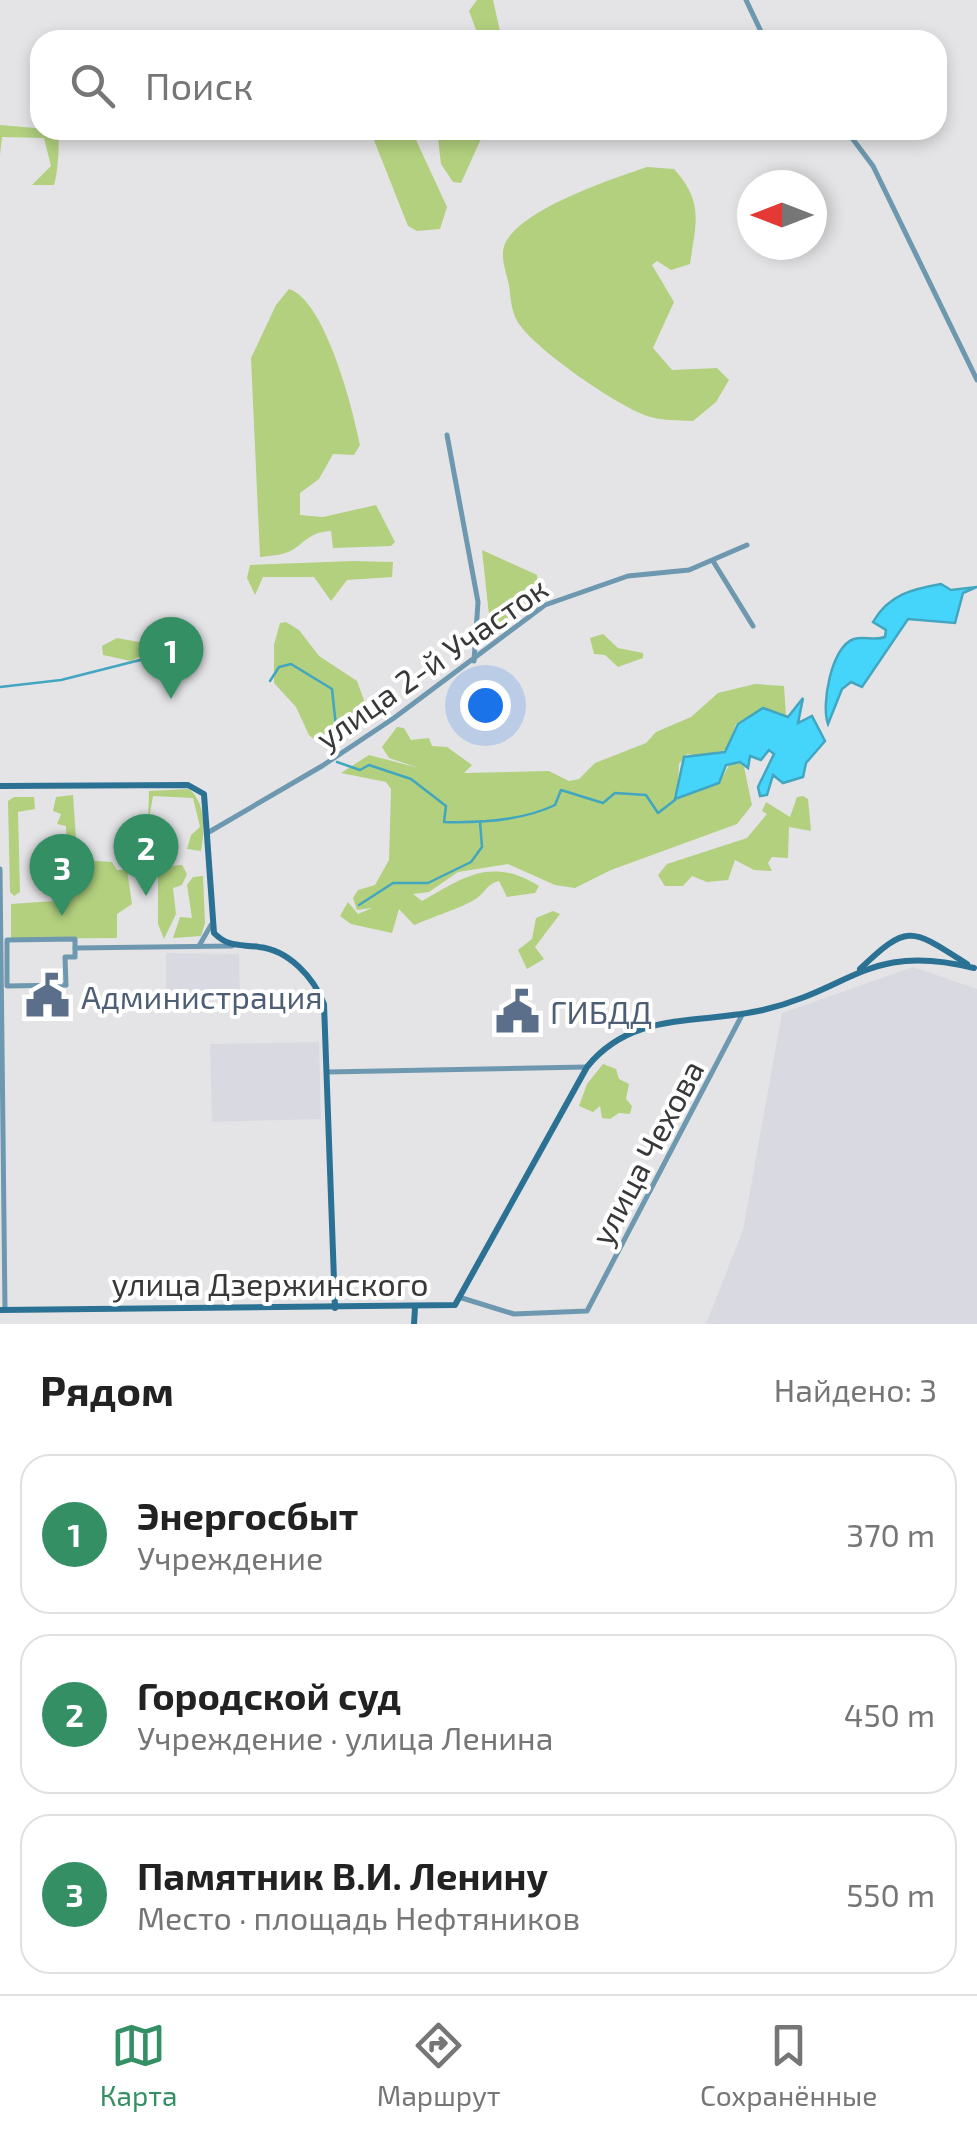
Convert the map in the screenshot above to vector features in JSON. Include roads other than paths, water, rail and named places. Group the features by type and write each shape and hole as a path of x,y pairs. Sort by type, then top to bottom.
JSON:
{"street":[{"path":"746,0 760,30"},
{"path":"854,140 874,166 977,380"},
{"path":"448,435 478,602 474,661"},
{"name":"улица 2-й Участок","path":"208,832 322,766 564,595 628,576 689,570 747,545"},
{"path":"714,561 753,626"},
{"path":"0,786 193,786 205,797 211,925 216,935 234,946"},
{"path":"0,869 3,1310"},
{"path":"199,946 211,925"},
{"name":"улица Дзержинского","path":"856,972 890,941 909,934 976,969"},
{"path":"75,939 75,957 65,957 66,985 7,986 3,950 6,940 75,939"},
{"path":"75,948 234,946 278,952 313,982 325,1010 335,1308"},
{"name":"улица Дзержинского","path":"3,1310 450,1307 462,1298 587,1067 611,1043 638,1029 705,1015 764,1010 856,972 912,957 976,969"},
{"name":"улица Чехова","path":"462,1298 514,1314 587,1311 743,1012"},
{"path":"327,1072 587,1067"},
{"path":"414,1324 415,1308"}],"water":[{"path":"941,584 951,590 977,587 963,593 955,623 908,619 862,687 851,682 842,689 828,724 830,677 846,644 858,638 885,637 886,630 873,622 886,605 911,591"},
{"path":"803,698 798,723 812,716 825,741 806,763 803,777 783,783 773,775 767,795 760,796 758,787 774,754 769,750 761,760 750,756 748,768 740,762 726,765 719,783 675,799 684,757 725,752 738,724 763,708 788,717"}],"waterway":[{"path":"0,687 61,680 144,659"},
{"path":"270,681 279,667 291,664 332,689 337,736 333,752"},
{"path":"337,762 360,770 369,765 411,779 446,806 444,822 529,815 555,805 561,790 603,803 615,793 646,795 658,813 675,800"},
{"path":"359,905 393,883 428,883 471,862 482,847 480,822"}],"place":[{"name":"Энергосбыт","path":"171,699"},
{"name":"Городской суд","path":"146,896"},
{"name":"Памятник В.И. Ленину","path":"62,916"},
{"name":"Администрация","path":"48,996"},
{"name":"ГИБДД","path":"517,1011"}]}
